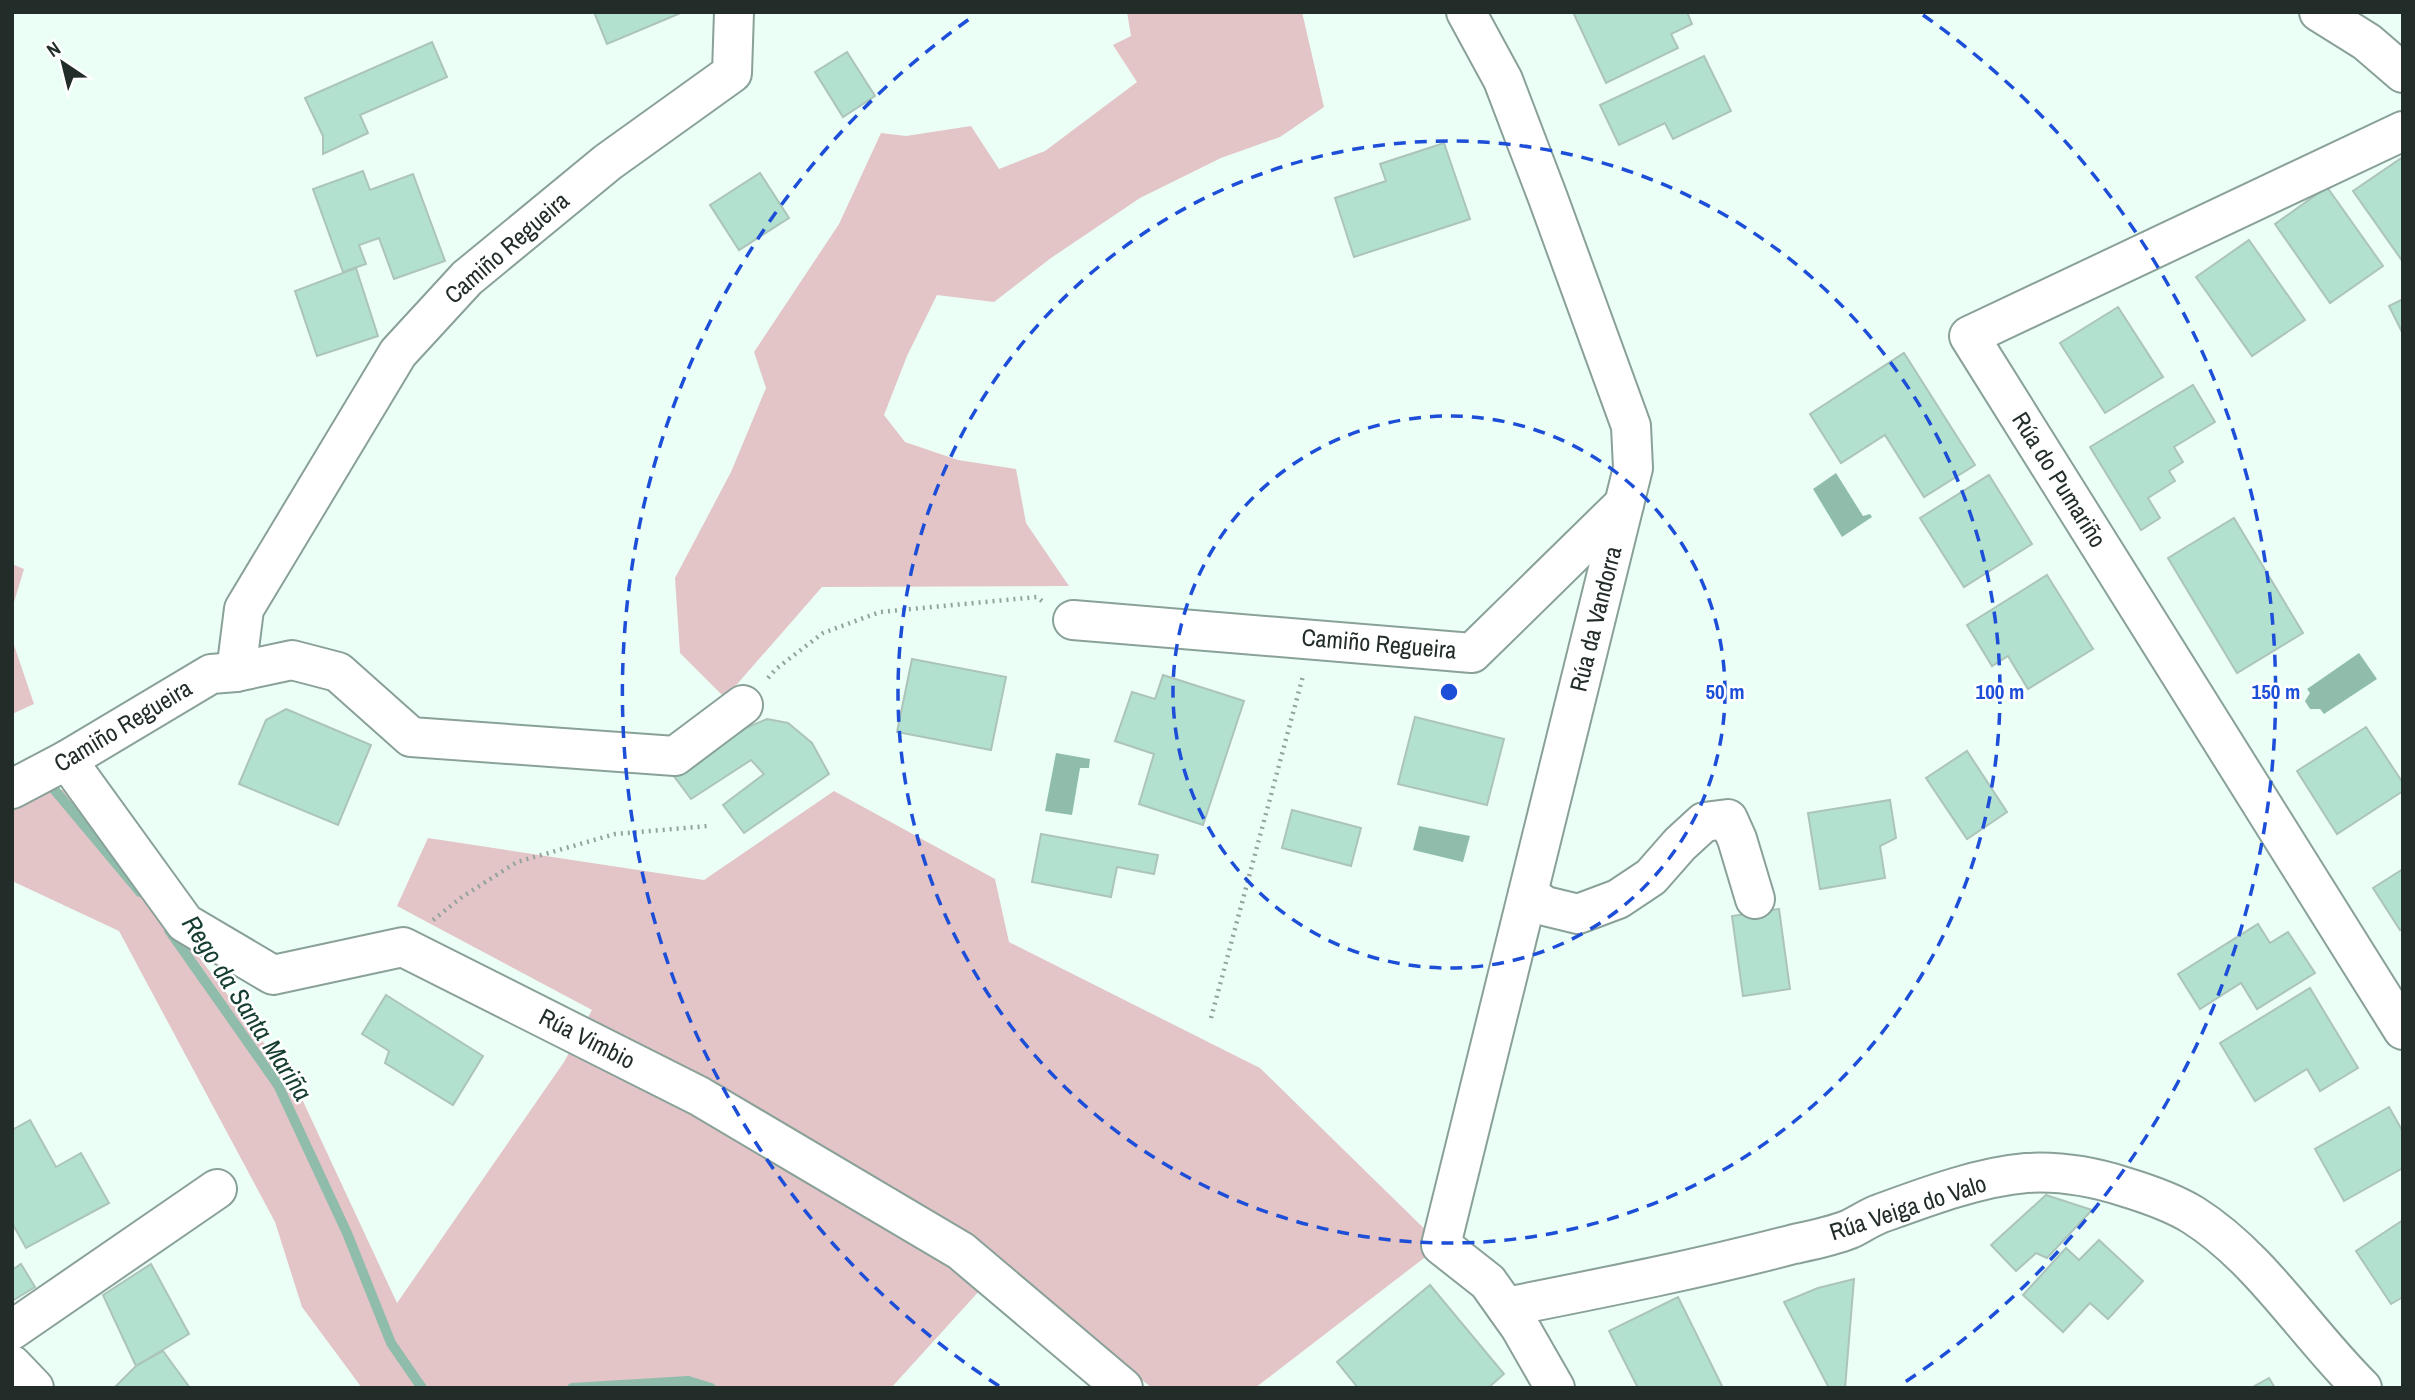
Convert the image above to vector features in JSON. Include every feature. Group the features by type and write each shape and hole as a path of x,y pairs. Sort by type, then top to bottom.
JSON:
{"street":[{"name":"Camiño Regueira","path":"236,672 244,609 398,353 467,278 608,162 732,72 734,12"},
{"name":"Rúa da Vandorra","path":"1466,12 1503,80 1548,198 1631,426 1633,468 1441,1244 1488,1282 1506,1307"},
{"path":"2319,12 2367,42 2403,73"},
{"name":"Rúa do Pumariño","path":"2403,131 1969,336 2403,1030"},
{"name":"Camiño Regueira","path":"1073,620 1472,653 1624,504"},
{"name":"Camiño Regueira","path":"12,789 68,760 211,674 236,672 292,660 338,672 411,737 675,756 743,705"},
{"path":"68,760 185,923 273,975 403,947"},
{"path":"1528,894 1545,906 1578,914 1618,899 1651,877 1704,822 1728,819 1737,839 1755,900"},
{"name":"Rúa Vimbio","path":"403,947 699,1096 961,1251 1123,1388"},
{"name":"Rúa Veiga do Valo","path":"1506,1307 1642,1280 1849,1230 1876,1215 1984,1181 2026,1173 2065,1174 2109,1182 2153,1196 2191,1214 2228,1240 2273,1288 2333,1360 2362,1388"},
{"path":"12,1330 217,1189"},
{"path":"1506,1307 1555,1388"},
{"path":"12,1365 34,1388"}],"path":[{"path":"743,705 776,669 823,633 880,612 1037,597 1073,620"},
{"path":"1211,1018 1313,638"},
{"path":"403,947 462,897 517,862 615,834 708,826"}],"shaded area":[{"path":"1127,12 1302,12 1324,107 1280,137 1221,158 1140,198 1051,258 994,302 937,295 907,356 884,415 905,442 958,460 1016,469 1026,523 1069,586 822,587 725,698 680,653 675,578 731,472 766,388 754,352 839,224 881,133 906,136 971,126 999,169 1045,151 1137,82 1113,45 1131,36"},
{"path":"1836,473 1863,516 1870,514 1872,517 1842,537 1813,489"},
{"path":"12,564 24,569 12,609"},
{"path":"12,639 34,704 12,714"},
{"path":"2359,653 2377,679 2324,714 2320,709 2310,709 2305,701 2310,693 2307,689"},
{"path":"1056,753 1090,759 1089,768 1080,768 1072,815 1045,811"},
{"path":"71,788 295,1084 397,1303 564,1062 592,1010 397,906 428,838 704,880 834,791 995,879 1009,942 1260,1068 1441,1245 1255,1388 1152,1388 1001,1267 891,1388 362,1388 302,1307 275,1222 119,931 12,881 12,798"},
{"path":"1419,826 1470,836 1463,862 1413,850"}],"building":[{"path":"594,12 683,12 607,44"},
{"path":"1573,12 1687,12 1692,24 1671,34 1678,48 1606,83"},
{"path":"432,42 447,77 360,115 368,133 323,154 323,136 305,98"},
{"path":"847,52 875,96 843,117 815,72"},
{"path":"1704,56 1731,111 1673,139 1665,123 1619,145 1600,105"},
{"path":"1444,143 1470,219 1354,257 1335,198 1386,181 1380,164"},
{"path":"2403,157 2403,262 2353,191"},
{"path":"363,171 370,190 413,174 445,261 394,279 379,238 359,245 366,264 343,272 313,189"},
{"path":"760,173 789,218 739,250 710,205"},
{"path":"2327,187 2383,266 2330,303 2275,224"},
{"path":"2249,240 2305,320 2252,356 2196,277"},
{"path":"356,268 378,336 317,356 295,291"},
{"path":"2403,299 2403,334 2389,306"},
{"path":"2118,307 2163,377 2105,413 2060,343"},
{"path":"1904,353 1975,465 1924,497 1885,435 1841,463 1810,414"},
{"path":"2193,385 2215,422 2174,447 2183,462 2169,471 2175,481 2148,498 2160,518 2141,530 2090,447"},
{"path":"1989,475 2032,544 1964,587 1920,518"},
{"path":"2234,518 2303,633 2237,673 2168,558"},
{"path":"2047,575 2093,649 2028,689 2008,656 1992,666 1967,625"},
{"path":"912,659 1006,677 991,750 897,732"},
{"path":"1163,675 1244,701 1203,825 1139,804 1154,754 1115,741 1132,692 1155,699"},
{"path":"286,709 371,745 338,825 239,784 266,720"},
{"path":"1415,717 1504,739 1487,805 1398,784"},
{"path":"767,719 788,723 812,743 829,774 744,833 723,805 764,774 751,760 691,799 673,775 746,728"},
{"path":"2366,727 2403,783 2403,791 2337,834 2297,771"},
{"path":"1967,751 2007,812 1967,839 1926,778"},
{"path":"1890,800 1896,838 1880,846 1885,878 1820,889 1808,813"},
{"path":"1292,810 1361,828 1351,866 1282,848"},
{"path":"1041,834 1158,855 1154,874 1117,867 1111,897 1032,882"},
{"path":"2403,869 2403,928 2400,930 2373,888"},
{"path":"1779,909 1790,989 1743,996 1732,916"},
{"path":"2258,924 2270,943 2288,932 2315,973 2257,1009 2241,983 2200,1009 2178,974"},
{"path":"2310,988 2358,1068 2320,1091 2307,1069 2255,1101 2220,1043"},
{"path":"386,995 483,1056 453,1105 385,1063 389,1051 362,1034"},
{"path":"2389,1107 2403,1132 2403,1168 2344,1201 2315,1149"},
{"path":"30,1120 56,1167 81,1153 109,1203 26,1248 12,1223 12,1130"},
{"path":"2046,1195 2092,1210 2047,1258 2036,1253 2016,1271 1991,1245"},
{"path":"2403,1220 2403,1297 2391,1304 2356,1251"},
{"path":"2099,1240 2143,1281 2108,1319 2090,1303 2063,1332 2023,1295 2066,1248 2079,1260"},
{"path":"21,1264 35,1287 12,1301 12,1270"},
{"path":"151,1264 189,1334 136,1366 103,1295"},
{"path":"1854,1279 1845,1388 1829,1388 1784,1302 1818,1288"},
{"path":"1430,1285 1504,1374 1488,1388 1358,1388 1337,1362"},
{"path":"1678,1297 1723,1388 1638,1388 1609,1331"},
{"path":"163,1351 190,1388 114,1388 136,1366"},
{"path":"2269,1378 2275,1388 2251,1388"}],"waterway":[{"name":"Rego da Santa Mariña","path":"53,788 140,892"},
{"name":"Rego da Santa Mariña","path":"169,930 278,1085 347,1233 391,1343 422,1388"},
{"name":"Rego da Santa Mariña","path":"572,1388 688,1381 711,1388"}]}
